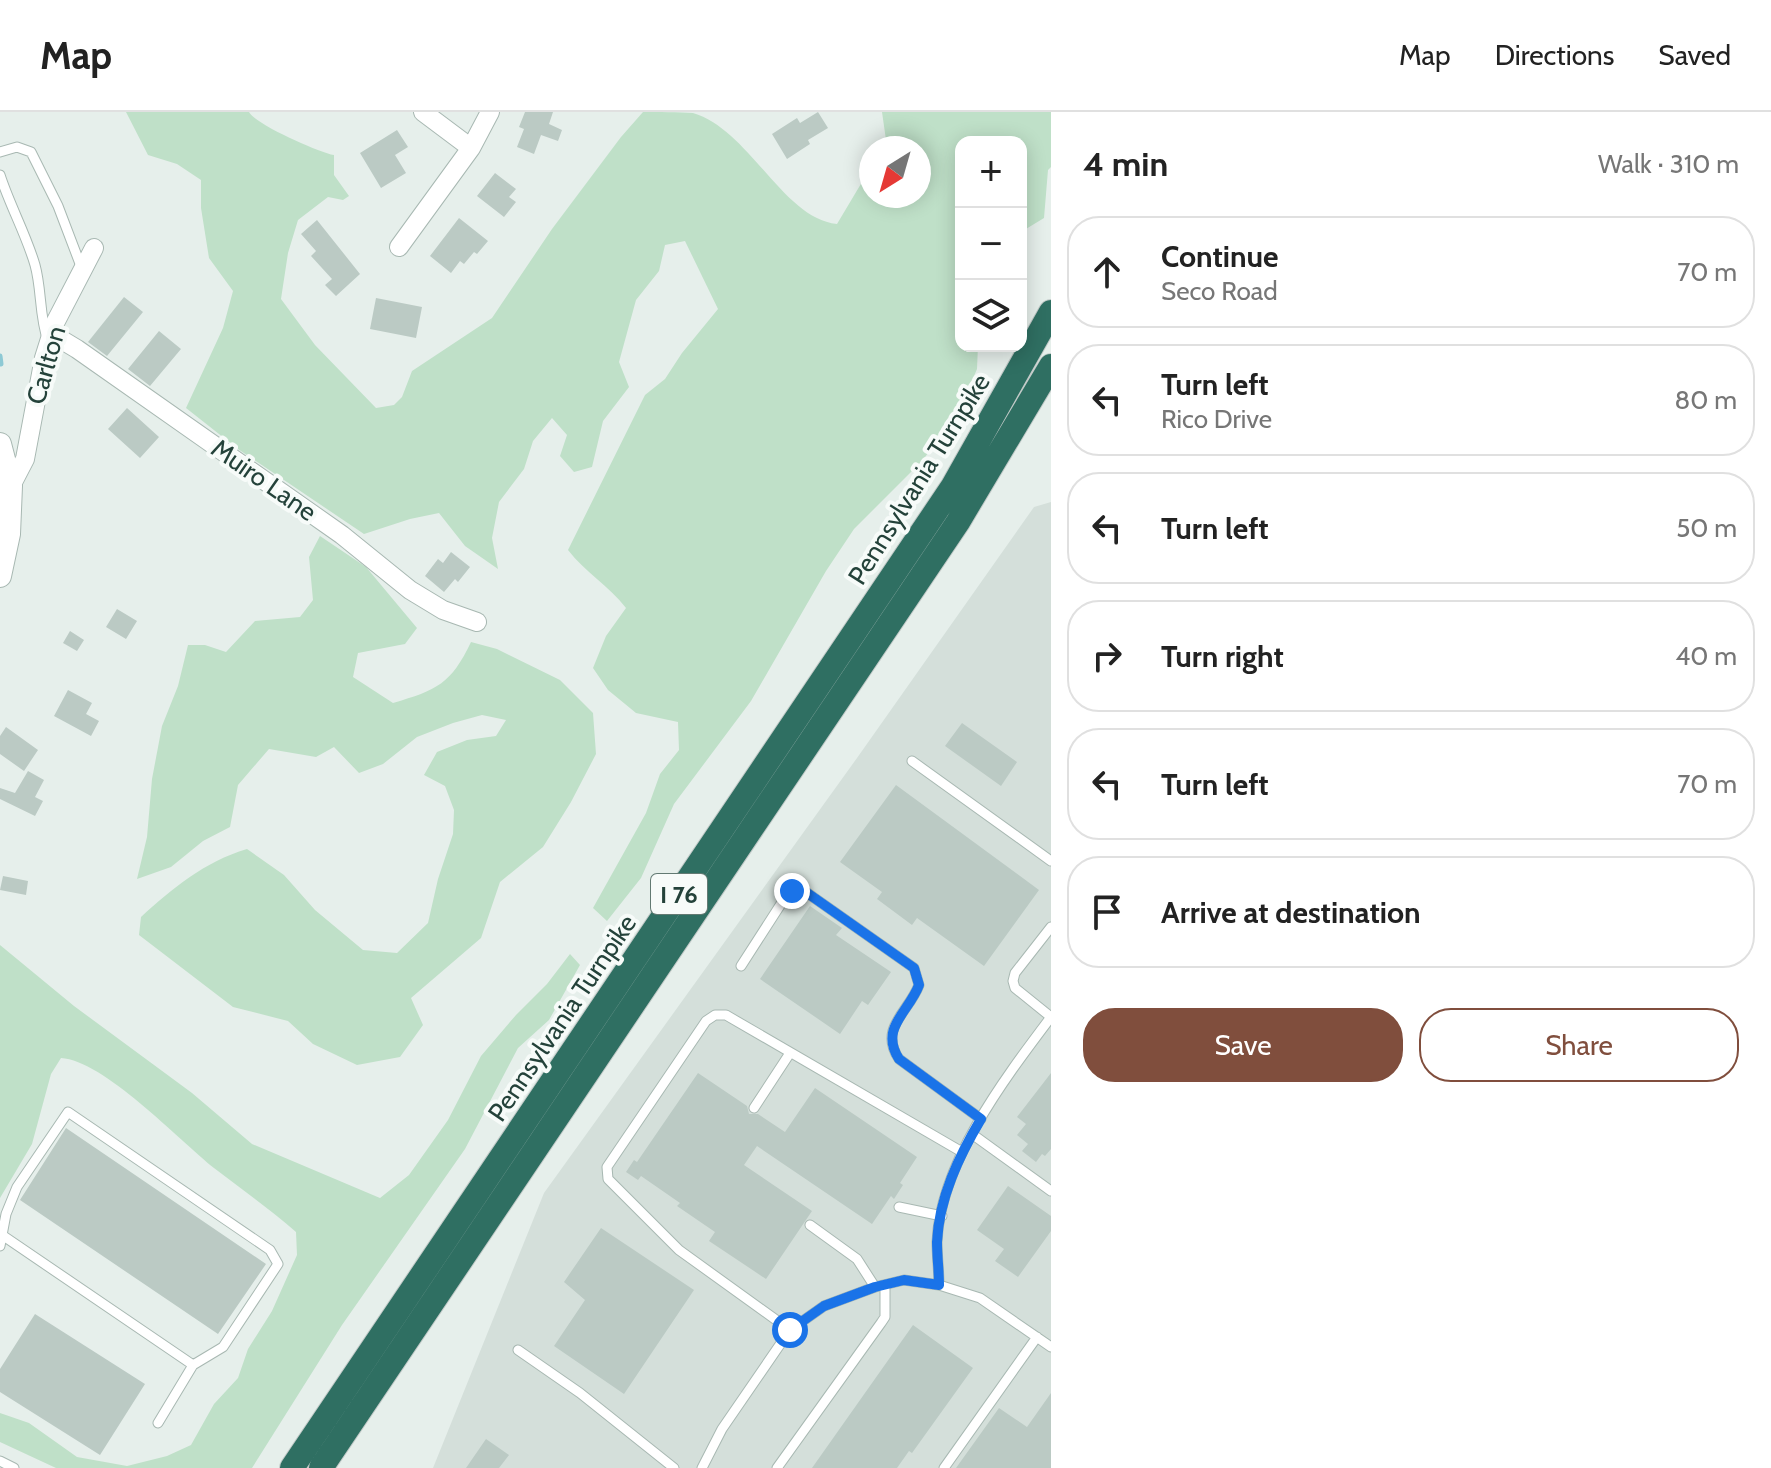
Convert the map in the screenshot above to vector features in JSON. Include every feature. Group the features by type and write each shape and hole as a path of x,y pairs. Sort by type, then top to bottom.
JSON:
{"highway":[{"name":"Pennsylvania Turnpike","path":"292,1468 953,486 1051,312"},
{"name":"Pennsylvania Turnpike","path":"321,1468 958,522 1051,366"}],"street":[{"path":"423,112 471,148"},
{"path":"399,247 471,148 490,112"},
{"name":"Carlton","path":"6,483 25,459 50,339 94,248"},
{"name":"Muiro Lane","path":"50,339 342,535 410,590 443,610 477,622"},
{"path":"0,444 9,534 0,576"}],"lane":[{"path":"0,152 17,147 31,152 58,206 83,270"},
{"path":"0,175 25,232 36,270 42,326 50,339"},
{"path":"912,761 1051,861"},
{"path":"741,966 788,893 803,890 914,968 919,985 893,1025 894,1051 899,1059 981,1119"},
{"path":"939,1285 937,1240 948,1188 962,1152 1010,1072 1051,1017 1015,988 1013,981 1015,973 1049,932"},
{"path":"790,1330 679,1250 611,1185 606,1173 607,1167 710,1017 726,1015 962,1152"},
{"path":"754,1108 790,1053"},
{"path":"158,1423 193,1365 223,1347 278,1264 270,1250 68,1112 17,1187 6,1214 1,1241 193,1365"},
{"path":"972,1134 1051,1191"},
{"path":"899,1207 942,1216"},
{"path":"777,1468 885,1317 880,1286 857,1259 810,1225"},
{"path":"702,1468 722,1429 790,1330 824,1306 880,1286 904,1280 939,1285 980,1298 1051,1347"},
{"path":"944,1468 1037,1337"},
{"path":"518,1350 580,1393 674,1468"},
{"path":"0,1461 14,1468"}],"shaded area":[{"path":"1051,502 1051,1468 433,1468 544,1193 1034,507"}],"green space":[{"path":"126,112 249,112 274,130 334,155 334,175 349,196 343,200 328,197 298,220 288,253 281,299 315,345 376,408 394,405 402,397 412,371 492,318 552,229 643,112 693,113 713,122 732,137 800,207 818,218 837,224 859,187 859,208 931,208 931,136 885,136 882,112 1051,112 1051,167 1048,170 1044,218 1027,228 1027,136 955,136 955,352 978,352 977,369 961,407 923,460 854,529 826,571 751,701 674,804 641,878 607,921 593,908 646,813 660,774 679,750 678,722 636,713 608,690 593,668 606,636 626,608 568,550 645,395 665,379 718,309 685,241 665,245 659,271 636,300 619,362 629,387 603,421 592,467 574,472 560,456 567,435 552,418 533,441 524,469 499,502 492,538 498,569 465,546 439,513 364,534 238,449 186,408 223,328 233,291 209,258 201,208 201,180 177,164 148,155"},
{"path":"320,536 366,567 417,628 405,644 358,653 353,677 393,703 421,694 441,683 457,667 471,642 497,649 560,680 593,713 596,754 543,847 500,882 481,938 411,998 423,1025 400,1057 357,1065 313,1044 288,1021 233,1007 139,935 141,917 177,886 217,861 247,849 284,875 315,910 363,950 397,953 428,923 453,834 454,810 445,786 424,775 437,752 467,740 496,736 506,720 482,715 453,723 417,737 383,764 359,773 334,747 316,757 269,749 238,785 230,827 203,841 171,867 137,879 147,837 152,779 162,726 178,686 188,645 205,645 226,652 255,621 300,617 313,600 309,557"},
{"path":"0,945 74,1006 192,1093 252,1144 380,1198 409,1175 448,1120 481,1056 516,1015 547,984 570,954 580,965 549,1020 518,1048 465,1149 342,1325 252,1468 56,1468 0,1442 0,1413 29,1423 77,1457 127,1466 167,1456 191,1445 214,1404 238,1378 248,1349 272,1311 297,1255 296,1232 214,1168 119,1086 78,1062 61,1058 51,1074 32,1144 0,1198"}],"building":[{"path":"525,112 553,112 549,124 562,130 558,141 541,135 534,154 517,147 524,129 519,127"},
{"path":"818,112 828,128 808,140 810,144 787,159 772,134 797,118 800,123"},
{"path":"397,130 408,147 395,155 406,173 381,188 360,153"},
{"path":"495,173 516,189 509,197 516,202 504,217 477,196"},
{"path":"459,218 488,241 464,264 460,261 451,273 430,256"},
{"path":"317,220 360,274 336,296 325,285 332,279 311,256 316,251 301,234"},
{"path":"124,297 143,312 107,356 88,342"},
{"path":"376,298 422,307 416,338 370,329"},
{"path":"159,331 181,349 150,386 128,369"},
{"path":"127,408 159,437 140,458 108,429"},
{"path":"451,552 470,567 458,582 455,579 444,592 425,576 438,559 443,563"},
{"path":"117,609 137,621 126,639 106,627"},
{"path":"70,631 84,640 77,651 63,643"},
{"path":"68,690 92,703 86,714 99,721 91,736 54,716"},
{"path":"962,723 1017,762 1001,786 945,746"},
{"path":"6,727 38,750 24,771 0,754 0,736"},
{"path":"28,771 44,780 35,797 43,801 35,816 0,799 0,788 15,793"},
{"path":"896,785 1039,890 984,966 917,918 912,925 877,899 882,892 840,862"},
{"path":"3,876 28,881 26,895 0,890"},
{"path":"810,906 842,928 836,935 891,972 868,1005 862,1001 840,1034 760,979"},
{"path":"698,1073 747,1106 749,1114 758,1114 785,1132 815,1088 917,1157 900,1183 903,1185 894,1199 891,1196 872,1224 757,1146 744,1165 812,1211 766,1279 709,1241 715,1232 677,1206 680,1203 641,1176 638,1180 626,1172 634,1160 637,1162"},
{"path":"1051,1073 1051,1149 1036,1162 1022,1151 1028,1144 1017,1135 1026,1124 1017,1117"},
{"path":"66,1128 266,1264 218,1334 20,1200"},
{"path":"1008,1186 1051,1216 1051,1231 1018,1277 995,1261 1004,1249 977,1230"},
{"path":"601,1228 694,1290 624,1394 554,1346 585,1300 564,1282"},
{"path":"35,1314 145,1384 100,1455 0,1392 0,1369"},
{"path":"913,1325 973,1368 912,1453 909,1451 897,1468 812,1468"},
{"path":"1051,1393 1051,1468 956,1468 999,1408 1027,1427"},
{"path":"486,1439 509,1455 499,1468 466,1468"}],"waterway":[{"path":"0,356 1,364"}],"route":[{"path":"790,1330 824,1306 875,1287 904,1280 939,1285 937,1240 948,1188 962,1152 981,1119 899,1059 894,1051 891,1043 893,1025 919,985 914,968 803,890 792,891"}]}
